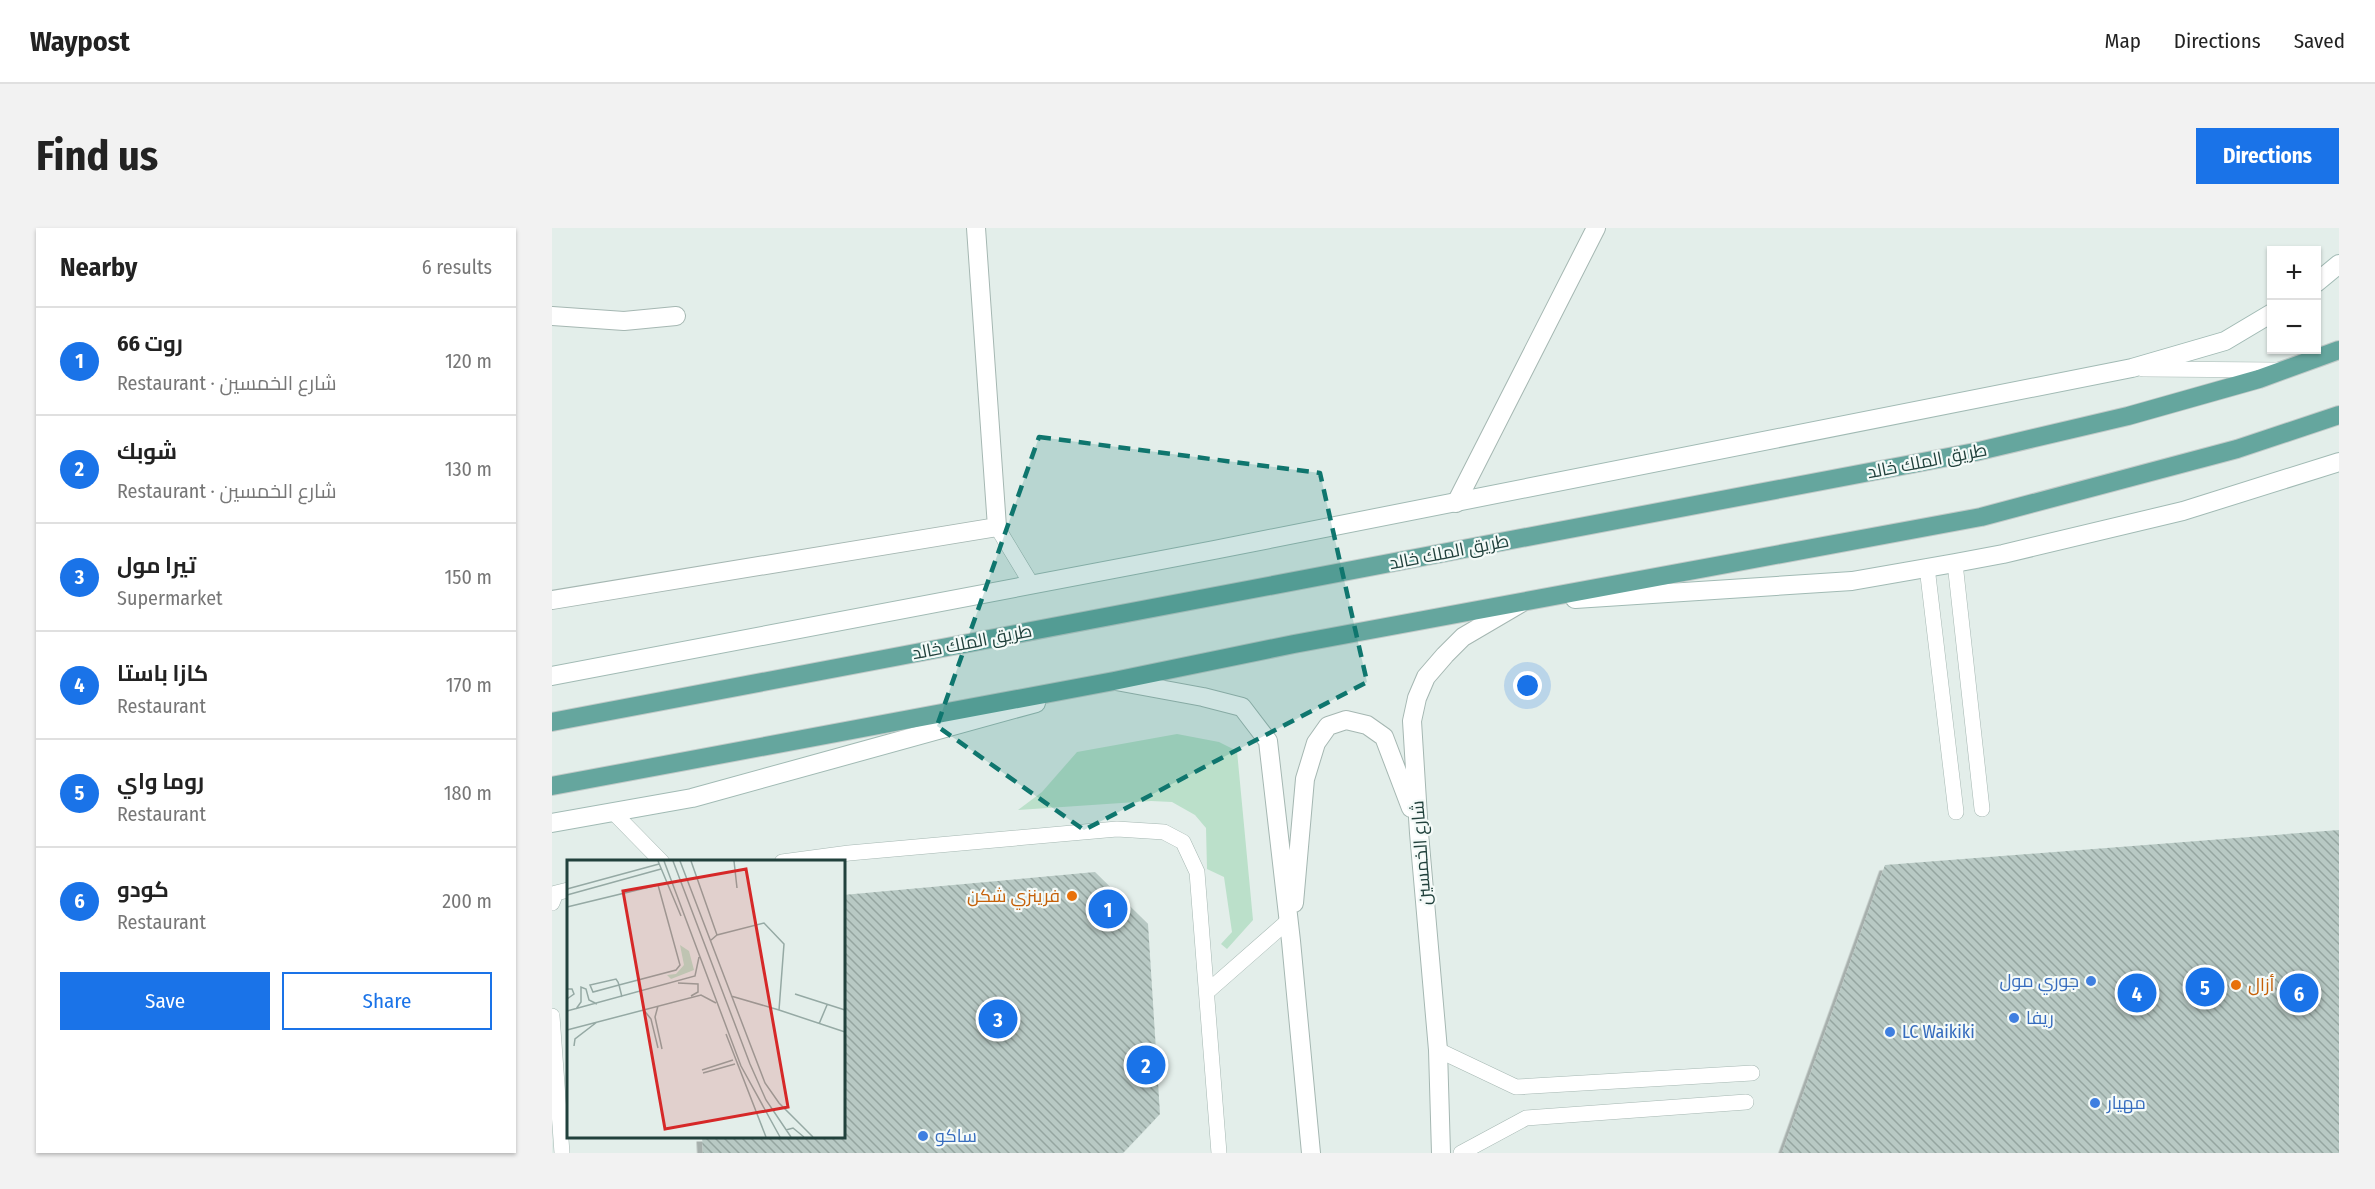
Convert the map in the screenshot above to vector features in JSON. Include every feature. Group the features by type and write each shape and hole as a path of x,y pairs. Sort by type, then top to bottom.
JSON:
{"main road":[{"path":"552,600 997,526 976,228"},
{"path":"1456,502 1596,228"},
{"path":"2321,279 2339,264"},
{"path":"552,675 1032,585 2132,369 2225,341 2267,315"},
{"path":"552,316 624,321 676,316"},
{"name":"طريق الملك خالد","path":"552,722 1975,452 2128,416 2259,379 2339,350"},
{"path":"552,786 1114,681 1305,642 1981,517 2237,449 2339,415"},
{"path":"1522,602 1852,581 2003,554 2183,511 2339,462"},
{"name":"شارع الخمسين","path":"1441,1153 1438,1050 1419,833 1412,721 1417,699 1426,677 1463,637 1522,602"},
{"path":"552,823 692,798 1114,681 1203,697 1242,707 1268,741 1289,920 1311,1153"},
{"path":"1291,941 1305,779 1316,743 1328,726 1346,720 1367,725 1384,737 1419,833"}],"lane":[{"path":"2132,369 2284,370"},
{"path":"997,526 1032,585"},
{"path":"1955,563 1982,809"},
{"path":"1928,567 1956,812"},
{"path":"613,812 660,860"},
{"path":"797,860 849,853 1117,830 1164,832 1183,842 1197,872 1219,1153"},
{"path":"552,903 556,893 567,890"},
{"path":"1207,992 1289,920"},
{"path":"552,1016 562,1153"},
{"path":"1438,1050 1516,1087 1752,1073"},
{"path":"1461,1153 1526,1118 1746,1102"}],"highlighted area":[{"path":"1039,437 1320,473 1367,682 1084,830 937,726"}],"green space":[{"path":"1177,734 1219,742 1237,751 1253,920 1227,949 1221,944 1232,932 1224,877 1207,869 1206,828 1195,815 1172,802 1151,801 1018,810 1042,792 1077,752"}],"building":[{"name":"جوري مول","path":"2339,830 2339,1153 1782,1153 1885,865"},
{"path":"1095,872 1148,924 1160,1114 1123,1153 703,1153 702,1138 844,1138 844,895"}],"place":[{"name":"فرينزي شكن","path":"1072,896"},
{"name":"روت 66","path":"1108,909"},
{"name":"جوري مول","path":"2091,981"},
{"name":"أزال","path":"2236,985"},
{"name":"روما واي","path":"2205,987"},
{"name":"كازا باستا","path":"2137,993"},
{"name":"كودو","path":"2299,993"},
{"name":"ريفا","path":"2014,1018"},
{"name":"تيرا مول","path":"998,1019"},
{"name":"LC Waikiki","path":"1890,1032"},
{"name":"شوبك","path":"1146,1065"},
{"name":"مهيار","path":"2095,1103"},
{"name":"ساكو","path":"923,1136"}]}
